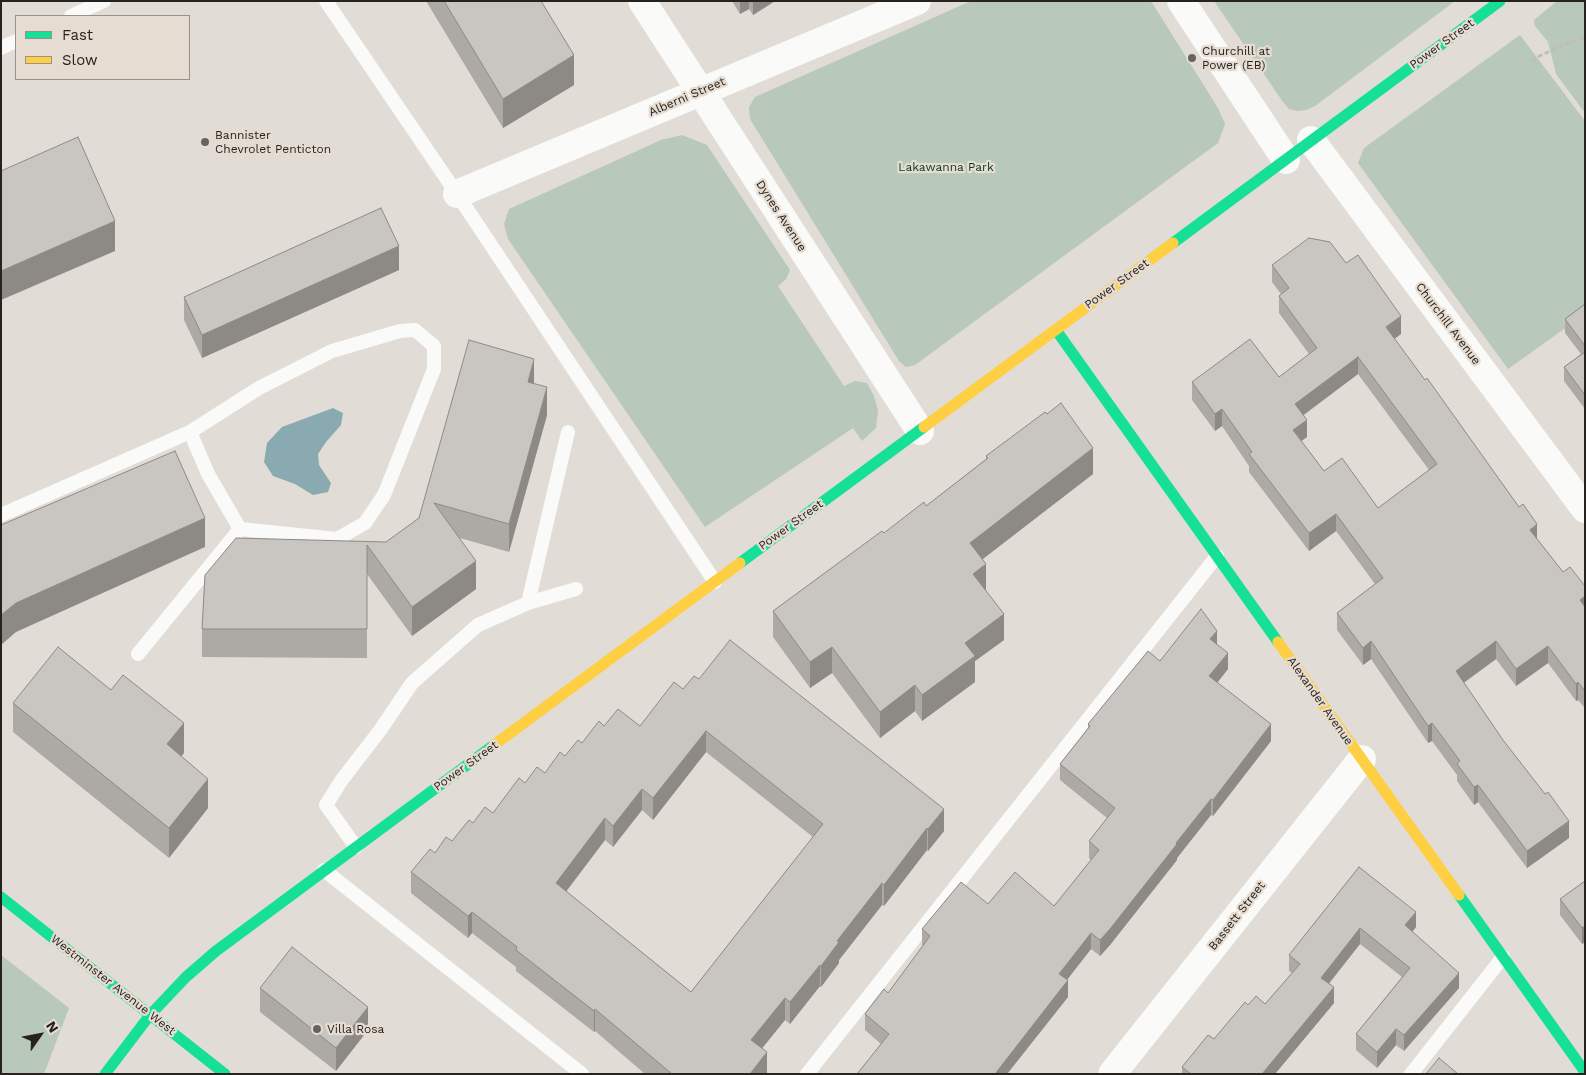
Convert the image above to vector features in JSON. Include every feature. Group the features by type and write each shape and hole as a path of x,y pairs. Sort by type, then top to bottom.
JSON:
{"street":[{"name":"Dynes Avenue","path":"642,1 920,430"},
{"name":"Alberni Street","path":"457,194 917,1"},
{"path":"1181,1 1286,160"},
{"name":"Power Street","path":"105,1074 150,1015 216,951 1500,1"},
{"name":"Churchill Avenue","path":"1312,140 1585,508"},
{"name":"Alexander Avenue","path":"1056,330 1585,1072"},
{"name":"Bassett Street","path":"1112,1074 1362,759"},
{"name":"Westminster Avenue West","path":"1,896 225,1074"}],"lane":[{"path":"73,15 104,1"},
{"path":"326,1 715,582"},
{"path":"1,48 15,41"},
{"path":"1,515 190,432 259,388 332,351 400,331 415,330 434,346 434,369 384,495 366,523 337,539 240,529"},
{"path":"190,432 208,474 240,529"},
{"path":"528,603 568,432"},
{"path":"138,654 240,529"},
{"path":"807,1074 1217,556"},
{"path":"356,846 326,805 341,781 381,729 412,682 478,625 528,603 576,589"},
{"path":"324,870 582,1074"},
{"path":"1411,1074 1503,957"}],"path":[{"path":"1531,60 1585,38"}],"green space":[{"name":"Lakawanna Park","path":"971,1 1151,1 1218,108 1225,124 1218,143 915,365 906,367 899,361 750,119 749,107 755,97"},
{"path":"1214,1 1455,1 1315,106 1298,111 1289,109 1283,102"},
{"path":"1557,1 1585,1 1585,113 1556,74 1548,42 1535,26 1534,20"},
{"path":"1520,35 1585,121 1585,314 1508,369 1358,163 1364,148"},
{"path":"682,135 707,145 790,270 786,279 778,286 844,386 855,381 867,383 874,396 878,410 876,428 862,441 853,428 705,527 508,239 504,224 509,209 661,140"},
{"path":"1,955 69,1008 44,1074 1,1074"}],"water":[{"path":"333,408 343,413 341,425 318,454 319,465 331,483 328,492 313,495 295,484 273,476 264,462 267,443 282,427"}],"building":[{"path":"444,1 541,1 574,55 503,99"},
{"path":"78,137 115,221 1,271 1,171"},
{"path":"381,208 399,246 202,335 184,297"},
{"path":"1309,238 1330,242 1346,263 1358,255 1401,316 1386,327 1425,380 1427,378 1519,507 1523,504 1537,524 1530,530 1563,572 1570,567 1585,586 1585,596 1580,600 1585,607 1585,691 1578,682 1576,684 1548,646 1516,669 1496,641 1456,671 1503,740 1545,794 1548,792 1569,821 1527,851 1478,785 1474,787 1457,764 1460,761 1432,723 1428,726 1371,641 1363,648 1337,613 1383,578 1336,514 1309,533 1249,454 1252,452 1222,409 1215,414 1192,382 1250,339 1279,377 1317,348 1279,296 1289,288 1272,265","holes":["1358,357 1437,464 1378,508 1342,458 1324,471 1293,430 1307,420 1295,404"]},
{"path":"1585,304 1585,346 1565,319"},
{"path":"469,340 534,359 528,382 547,387 509,524 434,503 476,561 412,607 367,545 367,629 202,629 205,575 236,538 386,542 419,518"},
{"path":"1585,352 1585,395 1564,367"},
{"path":"1061,403 1093,448 970,543 986,564 973,574 1004,614 965,643 975,656 922,695 915,685 880,712 832,647 810,662 773,611 882,531 884,533 924,502 926,506 988,458 986,456 1045,412 1047,414"},
{"path":"175,451 205,518 16,603 1,615 1,525"},
{"path":"1201,609 1217,631 1210,639 1228,653 1209,676 1271,724 1110,929 1100,940 1091,933 1059,974 1068,980 995,1074 857,1074 889,1034 865,1014 884,989 888,993 930,936 922,929 961,882 988,904 1015,872 1054,906 1099,850 1089,841 1115,808 1060,764 1090,726 1088,724 1148,651 1160,661"},
{"path":"730,640 944,809 927,828 884,885 882,883 837,941 839,942 821,966 790,1002 785,998 751,1040 767,1052 750,1074 672,1074 595,1009 594,1011 516,950 517,947 472,912 468,916 411,872 430,849 435,853 446,837 452,841 469,820 473,823 485,807 493,813 519,778 525,783 537,767 545,773 560,752 565,756 578,740 582,743 599,721 604,726 618,709 640,726 674,682 683,689 694,676 699,679","holes":["706,731 823,824 691,992 556,883 605,818 613,826 642,789 653,798"]},
{"path":"58,647 111,690 123,675 184,723 167,744 208,779 169,828 13,703"},
{"path":"1359,867 1416,912 1405,925 1459,973 1404,1035 1396,1029 1377,1052 1356,1034 1410,968 1360,928 1321,978 1334,987 1262,1074 1191,1074 1182,1067 1208,1035 1214,1039 1245,1002 1248,1005 1256,996 1265,1004 1300,964 1289,955"},
{"path":"1585,881 1585,926 1582,928 1560,899"},
{"path":"292,947 368,1007 336,1048 260,988"},
{"path":"1439,1058 1458,1074 1426,1074"}],"traffic: fast":[{"path":"1173,243 1500,1"},
{"path":"1056,330 1278,642"},
{"path":"740,563 924,427"},
{"path":"105,1074 150,1015 186,977 216,951 494,745"},
{"path":"1459,895 1585,1072"},
{"path":"1,897 225,1074"}],"traffic: slow":[{"path":"924,427 1173,243"},
{"path":"494,745 740,563"},
{"path":"1278,642 1459,895"}],"place":[{"name":"Churchill at Power (EB)","path":"1192,58"},
{"name":"Bannister Chevrolet Penticton","path":"205,142"},
{"name":"Villa Rosa","path":"317,1029"}]}
